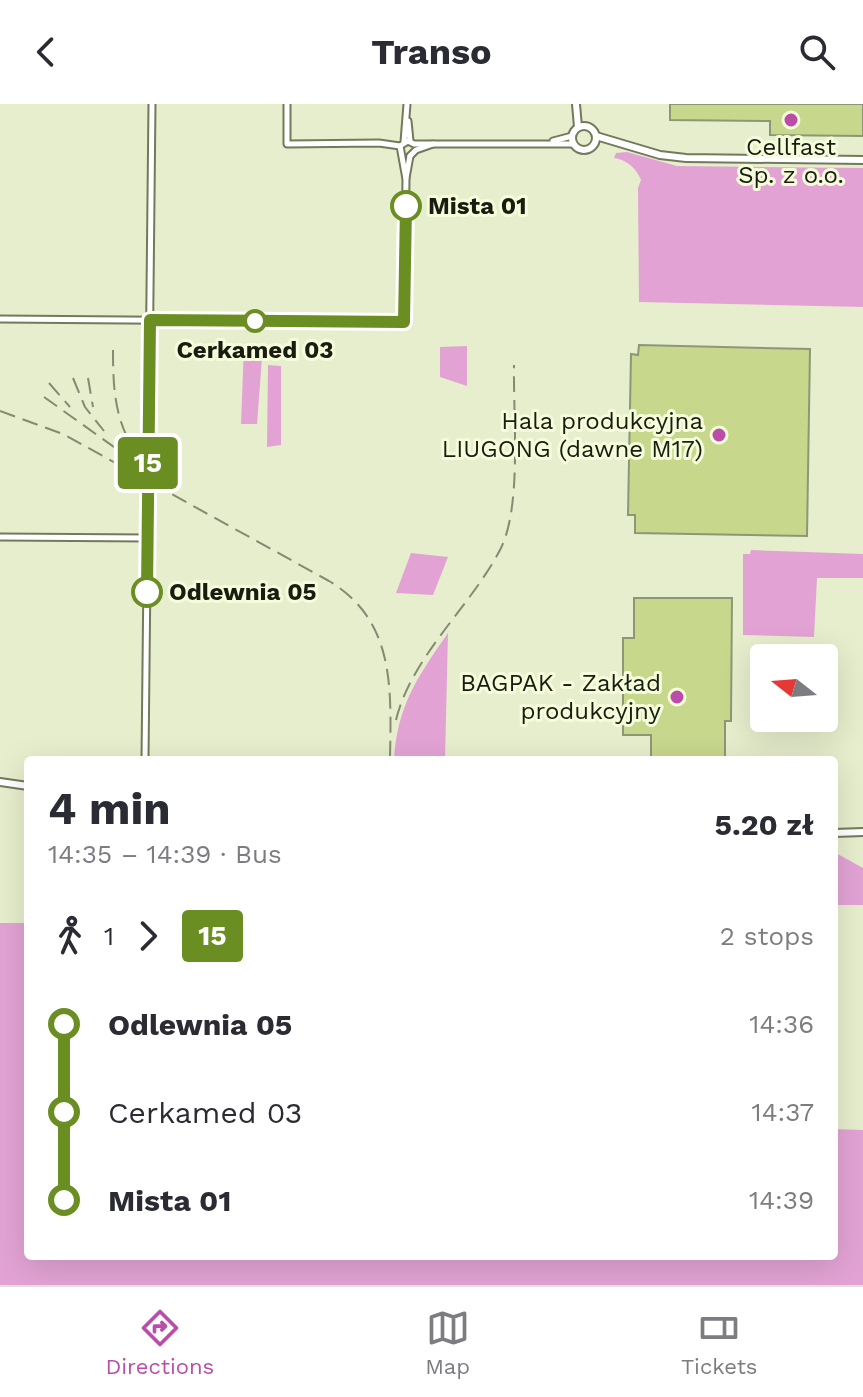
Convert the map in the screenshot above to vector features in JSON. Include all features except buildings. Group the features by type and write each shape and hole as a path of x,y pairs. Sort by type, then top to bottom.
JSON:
{"street":[{"path":"145,756 152,104"},
{"path":"287,104 287,144 504,146 572,140 582,126"},
{"path":"0,319 404,322 409,145 407,104"},
{"path":"577,104 582,126 596,136 686,158 863,160"},
{"path":"595,145 596,136"},
{"path":"572,140 582,150 595,145 621,144"},
{"path":"408,156 409,145"},
{"path":"0,537 148,538"},
{"path":"0,782 24,785"},
{"path":"838,833 863,832"}],"shaded area":[{"path":"627,152 677,166 863,168 863,307 639,302 638,188 641,180 630,165 614,158 616,153"},
{"path":"263,344 257,424 241,424 244,346"},
{"path":"467,346 467,386 440,377 440,347"},
{"path":"268,365 281,366 281,445 267,447"},
{"path":"751,550 863,554 863,578 817,578 814,637 743,635 743,554 750,554"},
{"path":"411,553 448,557 433,595 396,593"},
{"path":"448,633 445,756 394,756 404,707 427,663"},
{"path":"838,854 863,868 863,905 838,905"},
{"path":"0,923 24,923 24,1260 838,1260 838,1129 863,1130 863,1285 0,1285"}],"railway":[{"path":"113,350 121,422 126,436 143,461"},
{"path":"396,720 415,674 489,570 508,530 514,484 514,365"},
{"path":"73,378 85,407 104,431"},
{"path":"88,378 93,407"},
{"path":"49,383 70,407"},
{"path":"44,397 142,467"},
{"path":"0,411 63,434 329,581 351,597 367,616 385,659 389,683 390,756"}],"bus line":[{"name":"15","path":"147,592 150,320 404,322 406,206"}],"place":[{"name":"Cellfast Sp. z o.o.","path":"791,120"},
{"name":"Mista 01","path":"406,206"},
{"name":"Cerkamed 03","path":"255,321"},
{"name":"Hala produkcyjna LIUGONG (dawne M17)","path":"719,435"},
{"name":"Odlewnia 05","path":"147,592"},
{"name":"BAGPAK - Zakład produkcyjny","path":"677,697"}]}
